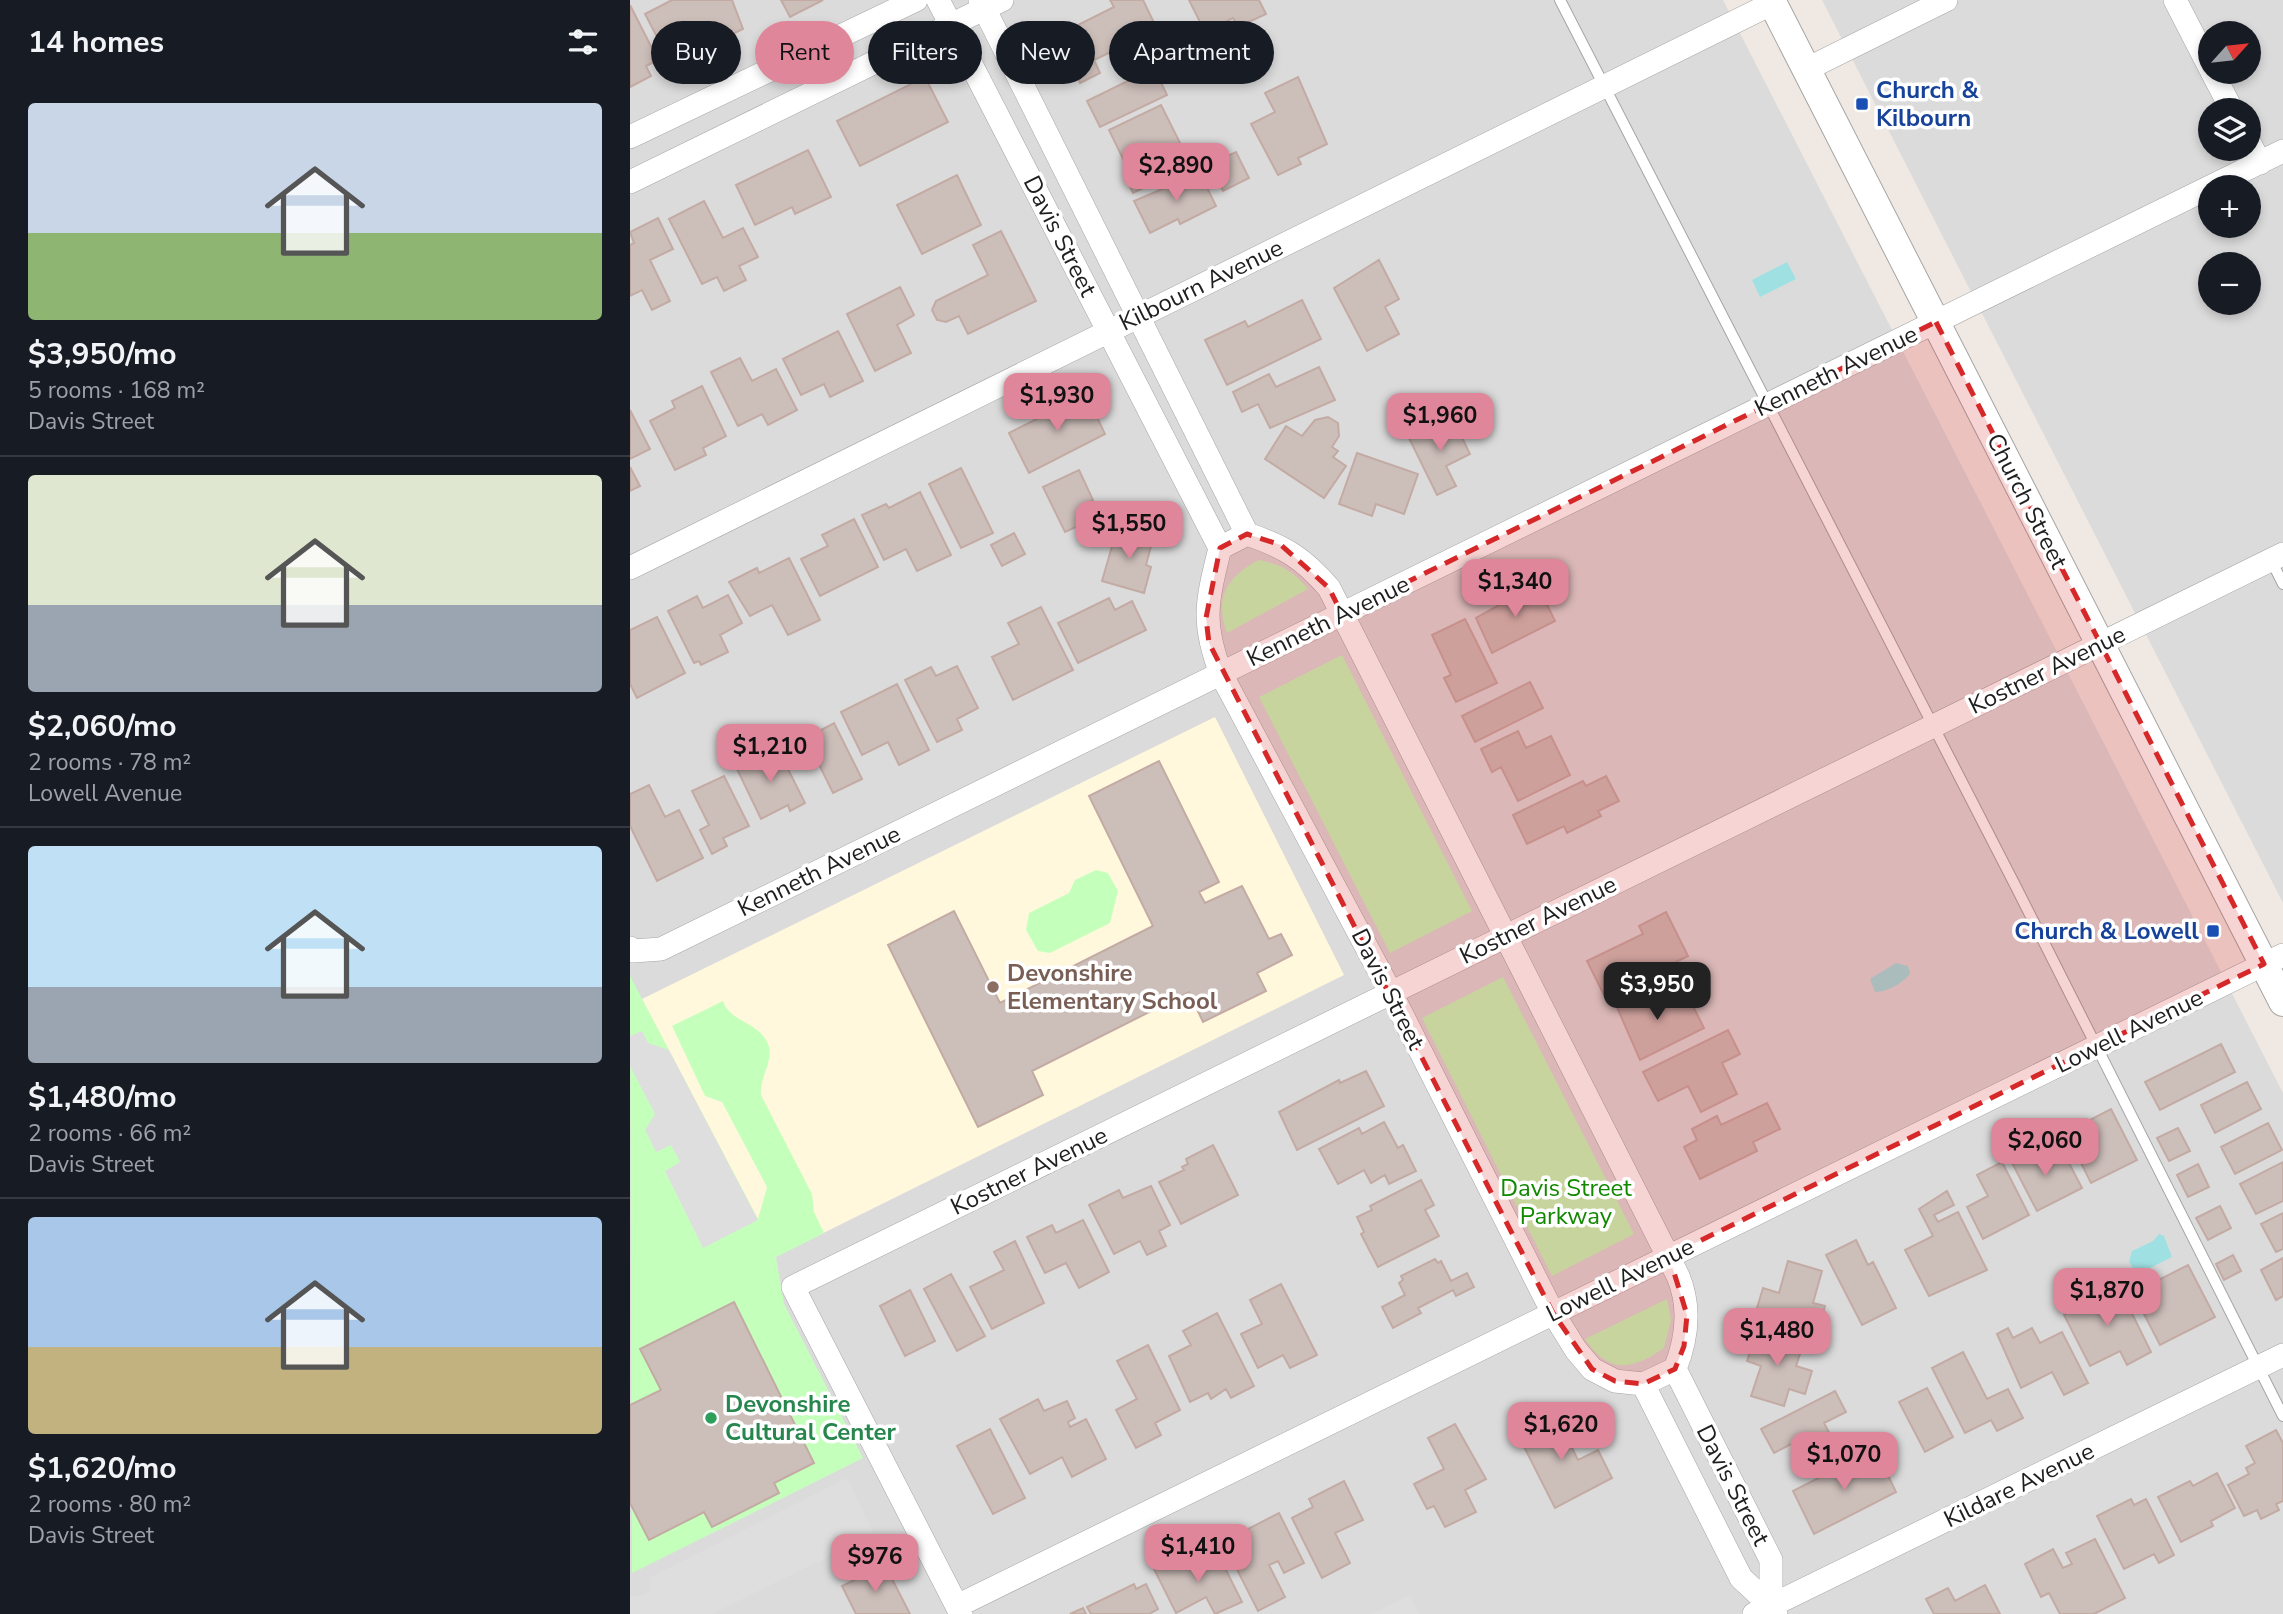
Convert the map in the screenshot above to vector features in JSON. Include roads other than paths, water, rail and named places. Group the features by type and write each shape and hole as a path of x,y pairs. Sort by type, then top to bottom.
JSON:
{"street":[{"path":"630,137 916,0"},
{"name":"Davis Street","path":"937,0 949,21"},
{"path":"1807,69 1946,0"},
{"path":"2175,0 2198,45"},
{"name":"Kilbourn Avenue","path":"630,568 1139,315 1604,89 1772,2"},
{"name":"Church Street","path":"1772,2 2100,644 2274,960 2283,1002"},
{"path":"958,21 989,3"},
{"name":"Davis Street","path":"989,3 1247,534"},
{"path":"630,182 868,66"},
{"name":"Davis Street","path":"982,84 1220,548 1206,618 1209,643 1221,674 1391,993 1553,1313 1591,1369 1615,1381 1643,1384 1741,1578 1767,1611"},
{"name":"Kenneth Avenue","path":"631,949 661,949 2283,152"},
{"path":"1220,548 1247,534 1281,545 1307,563 1329,588 1669,1256 1681,1284 1687,1315 1684,1346 1675,1369 1643,1384"},
{"name":"Kostner Avenue","path":"959,1610 793,1287 2277,557"},
{"name":"Lowell Avenue","path":"959,1610 1553,1313 2274,960"},
{"name":"Kildare Avenue","path":"1767,1611 2283,1356"},
{"name":"Davis Street","path":"1675,1369 1771,1560 1767,1611"}],"lane":[{"path":"1560,0 2283,1416"},
{"path":"2277,557 2283,584"}],"water":[{"path":"1787,262 1796,279 1760,297 1752,280"},
{"path":"1896,963 1908,966 1910,974 1894,986 1875,992 1870,979"},
{"path":"2159,1234 2164,1236 2172,1257 2150,1268 2133,1269 2129,1261 2132,1251 2153,1241"}],"place":[{"name":"Church & Kilbourn","path":"1862,104"},
{"name":"Church & Lowell","path":"2213,931"},
{"name":"Devonshire Elementary School","path":"993,987"},
{"name":"Devonshire Cultural Center","path":"711,1418"}],"park label":[{"name":"Davis Street Parkway","path":"1566,1202"}]}
